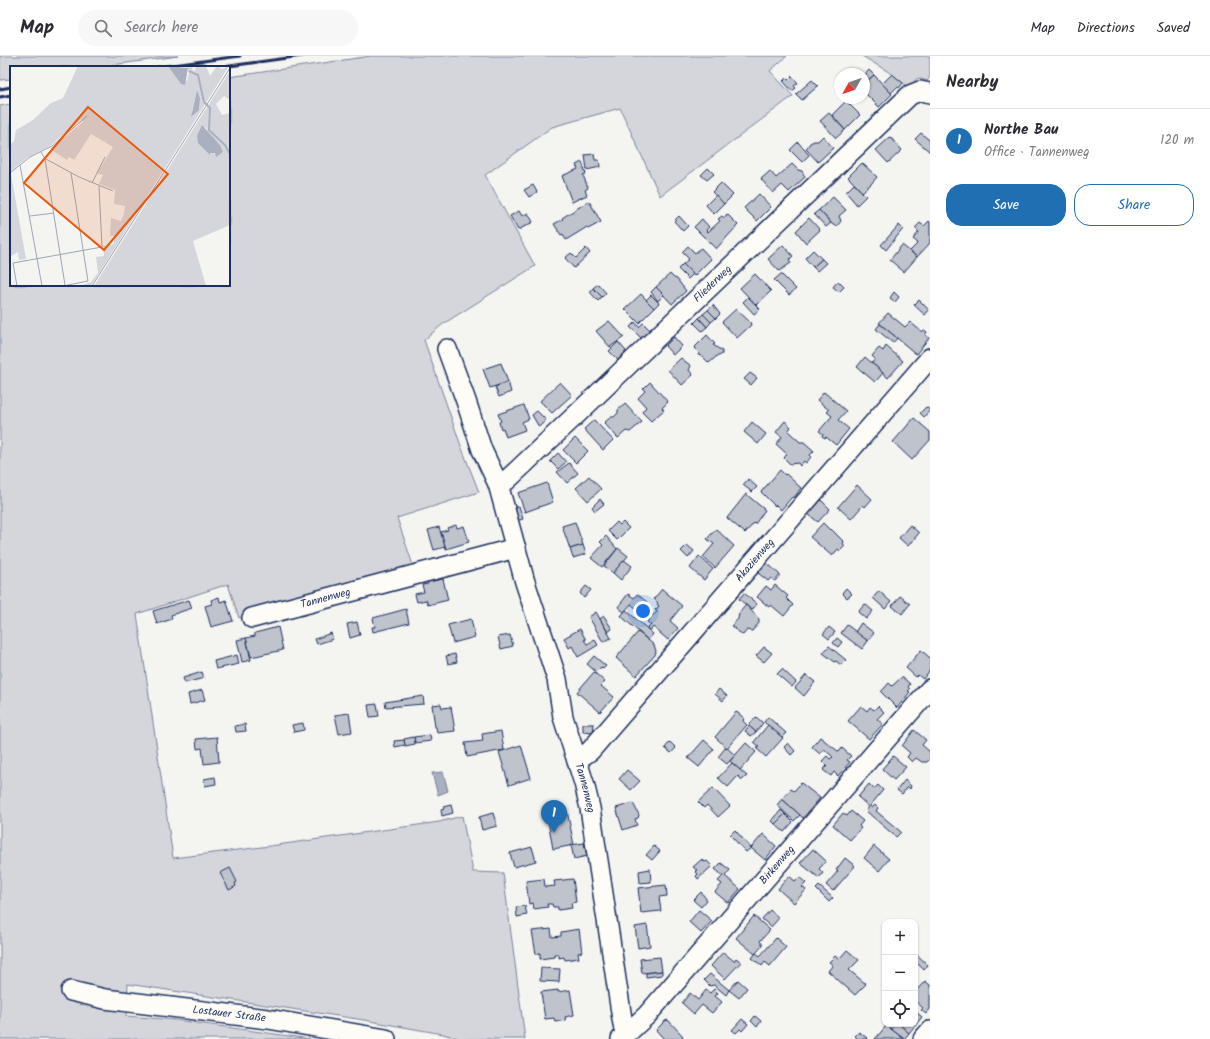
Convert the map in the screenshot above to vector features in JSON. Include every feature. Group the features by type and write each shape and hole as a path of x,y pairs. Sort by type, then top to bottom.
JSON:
{"street":[{"name":"Fliederweg","path":"498,484 507,480 578,413 910,94 920,90 930,94"},
{"name":"Tannenweg","path":"447,349 482,450 498,484 526,582 557,679 563,717 590,808 623,1036"},
{"name":"Akazienweg","path":"577,760 595,746 930,358"},
{"name":"Tannenweg","path":"252,618 516,548"},
{"name":"Birkenweg","path":"623,1036 647,1015 930,689"},
{"name":"Lostauer Straße","path":"72,991 105,999 268,1019 386,1039"},
{"path":"923,1039 930,1031"}],"shaded area":[{"path":"0,56 178,56 105,66 10,66 10,79 0,80"},
{"path":"371,56 787,56 770,71 793,96 660,196 620,108 552,127 485,175 535,266 443,324 424,340 461,446 479,492 397,518 415,571 239,618 228,584 137,614 173,858 439,822 462,816 473,872 503,873 525,1039 461,1039 443,1034 364,1020 128,984 126,1016 176,1020 310,1039 0,1039 0,106 10,104 10,286 230,286 230,77"},
{"path":"862,56 930,56 930,77 927,81 918,78 908,87 892,74"}],"water":[{"path":"443,772 448,791 438,795 432,773"}],"building":[{"path":"870,71 874,75 870,79"},
{"path":"892,74 903,83 899,88 897,87 891,93 882,84"},
{"path":"874,75 892,94 879,107 870,98 870,79"},
{"path":"792,76 798,83 794,86 796,88 792,91 783,81 786,78 788,80"},
{"path":"812,80 818,86 802,100 796,94"},
{"path":"843,104 849,104 860,115 845,130 832,115"},
{"path":"829,113 845,130 836,138 820,121"},
{"path":"921,133 929,140 930,139 930,152 915,139"},
{"path":"823,136 833,148 818,162 806,149 810,143 818,141"},
{"path":"890,137 902,150 888,163 876,150"},
{"path":"798,142 809,155 802,162 790,150"},
{"path":"594,154 595,160 599,160 600,167 587,170 585,155"},
{"path":"582,162 586,174 583,175 588,188 585,190 587,195 572,202 562,176 578,169 576,165"},
{"path":"862,163 877,177 862,192 848,177"},
{"path":"792,164 798,170 802,171 805,177 789,192 782,185 773,193 761,179 770,171 776,178"},
{"path":"708,168 714,174 707,180 701,175"},
{"path":"721,183 733,195 724,204 712,192"},
{"path":"854,184 866,196 857,205 846,192"},
{"path":"533,185 537,192 529,197 524,190"},
{"path":"759,194 771,207 757,221 744,208"},
{"path":"716,195 724,204 714,214 706,205"},
{"path":"833,197 846,210 839,216 841,221 837,226 833,225 819,210"},
{"path":"589,201 601,222 588,229 587,227 566,240 554,224"},
{"path":"819,210 831,223 826,227 814,214"},
{"path":"519,211 522,216 528,213 533,222 518,230 510,216"},
{"path":"727,214 738,225 716,249 694,227 702,219 709,227 706,230 708,232 720,221 718,219 722,216 724,218"},
{"path":"679,216 688,226 683,231 674,221"},
{"path":"809,218 820,230 806,243 796,231"},
{"path":"929,221 930,243 917,257 910,251 918,243 913,239 919,232 915,228 920,223 924,226"},
{"path":"899,225 903,229 886,250 881,245"},
{"path":"783,245 793,256 789,260 791,263 779,271 768,259"},
{"path":"902,245 917,257 904,272 890,260"},
{"path":"688,246 695,253 701,248 711,259 694,276 683,264 689,259 682,252"},
{"path":"586,248 590,253 574,268 565,258 571,253 576,258"},
{"path":"813,250 822,259 813,267 805,258"},
{"path":"822,259 826,263 817,271 813,267"},
{"path":"683,264 693,274 688,279 678,269"},
{"path":"670,274 677,279 686,291 672,304 656,287"},
{"path":"755,274 771,291 756,305 740,288"},
{"path":"781,274 796,289 789,295 774,280"},
{"path":"838,281 844,287 839,292 833,287"},
{"path":"598,284 606,293 602,297 593,288"},
{"path":"656,287 664,295 658,301 651,292"},
{"path":"593,288 602,297 598,301 590,292"},
{"path":"894,292 899,297 895,302 890,298"},
{"path":"641,294 654,308 639,323 625,309"},
{"path":"651,295 659,303 654,308 646,300"},
{"path":"748,297 760,309 754,314 743,302"},
{"path":"919,300 929,310 925,315 914,305"},
{"path":"713,305 720,314 716,318 708,310"},
{"path":"736,309 750,322 751,325 737,338 722,322"},
{"path":"708,310 716,318 711,322 703,314"},
{"path":"888,313 905,327 910,322 922,332 924,330 927,332 925,335 929,338 916,354 879,323"},
{"path":"703,314 711,322 707,327 699,318"},
{"path":"699,318 707,327 702,331 694,323"},
{"path":"609,321 624,337 610,347 596,331"},
{"path":"635,322 639,327 643,323 652,332 643,340 630,327"},
{"path":"880,324 897,338 893,343 876,329"},
{"path":"707,335 715,344 713,345 722,351 722,354 717,356 709,363 702,356 698,355 699,353 694,348"},
{"path":"674,337 682,346 673,355 665,346"},
{"path":"618,342 626,351 618,360 609,351"},
{"path":"886,346 903,361 888,378 872,363 875,359 872,356 879,348 883,351"},
{"path":"865,357 883,373 875,382 857,367"},
{"path":"681,358 691,366 689,370 693,375 682,385 668,370"},
{"path":"501,363 508,382 490,388 483,369"},
{"path":"750,373 757,378 751,385 744,379"},
{"path":"508,382 511,392 499,397 495,387"},
{"path":"560,382 572,395 552,413 540,401"},
{"path":"650,382 668,402 662,408 664,410 651,421 642,412 646,407 638,398 645,391 643,389"},
{"path":"824,392 846,411 838,420 849,429 836,445 826,437 825,438 822,436 823,434 819,431 832,416 827,412 829,410 817,400"},
{"path":"625,404 642,422 630,432 626,431 618,438 604,423 611,417 614,417 618,413 618,410"},
{"path":"524,405 529,419 522,422 525,430 506,437 503,428 501,429 499,422 501,421 498,414"},
{"path":"926,407 930,410 924,417 920,413"},
{"path":"537,411 546,420 539,427 532,415"},
{"path":"914,418 930,432 930,440 912,460 893,442"},
{"path":"594,420 613,440 603,450 584,429"},
{"path":"785,421 791,427 788,431 800,442 804,442 814,451 806,463 804,461 800,466 798,463 790,464 784,458 787,454 776,444 782,437 776,432"},
{"path":"752,422 766,434 758,444 744,432"},
{"path":"575,438 588,451 576,463 563,450"},
{"path":"558,453 566,462 558,469 550,461"},
{"path":"569,463 578,473 567,483 557,472"},
{"path":"780,470 801,488 794,498 792,497 781,510 761,492"},
{"path":"589,476 601,489 588,501 576,488"},
{"path":"748,479 757,487 752,492 743,485"},
{"path":"547,483 553,502 525,512 518,493"},
{"path":"857,485 872,499 865,507 863,505 851,519 838,507"},
{"path":"746,494 765,510 755,524 754,523 745,533 727,518"},
{"path":"600,499 604,504 595,511 592,507"},
{"path":"821,500 830,509 818,522 808,514"},
{"path":"519,506 523,519 516,521 512,508"},
{"path":"575,522 583,545 570,549 562,526"},
{"path":"617,522 620,525 623,522 629,528 617,540 608,531"},
{"path":"823,523 844,542 843,544 845,546 840,551 838,549 832,556 810,537"},
{"path":"456,525 457,528 464,526 469,542 446,549 441,532"},
{"path":"910,525 919,533 908,546 899,538"},
{"path":"439,527 445,547 434,550 428,530"},
{"path":"716,529 734,546 715,568 703,557 714,544 707,539"},
{"path":"606,536 617,549 602,567 591,558 603,545 600,542"},
{"path":"583,545 586,554 573,558 570,549"},
{"path":"687,545 694,551 688,558 681,551"},
{"path":"618,548 628,556 613,573 604,566"},
{"path":"699,556 713,569 704,580 690,568"},
{"path":"624,560 632,566 621,580 613,573"},
{"path":"766,562 780,575 775,581 771,578 768,581 758,573"},
{"path":"443,579 448,600 428,605 426,600 417,602 415,594 424,592 422,585 428,584 427,582"},
{"path":"775,585 788,596 786,598 793,605 784,616 771,605 769,607 757,597 766,586 771,590"},
{"path":"586,586 591,590 584,598 580,593"},
{"path":"846,588 852,594 847,598 842,593"},
{"path":"662,589 682,606 670,621 678,628 668,640 653,627 650,631 647,629 651,625 647,622 650,619 649,618 657,612 655,610 659,606 654,599"},
{"path":"879,591 891,602 885,609 873,598"},
{"path":"744,593 757,604 752,610 739,599"},
{"path":"628,594 634,598 637,594 647,602 639,611 631,604 624,612 618,607"},
{"path":"900,596 910,604 902,614 892,606"},
{"path":"219,597 220,602 226,600 233,621 211,627 205,606 212,604 211,600"},
{"path":"189,600 192,608 171,615 172,619 157,624 153,611"},
{"path":"865,604 873,611 866,619 858,612"},
{"path":"746,605 759,619 759,623 752,631 747,630 743,635 731,626 738,619 739,613"},
{"path":"406,609 409,623 373,632 372,627 375,627 373,618"},
{"path":"626,610 653,634 648,640 621,616"},
{"path":"596,612 611,638 603,642 589,617"},
{"path":"604,616 612,629 608,632 600,619"},
{"path":"471,619 475,637 453,643 448,625"},
{"path":"357,622 360,635 350,638 347,624"},
{"path":"861,623 874,633 868,641 855,632"},
{"path":"847,625 868,641 862,649 841,633"},
{"path":"278,627 283,650 251,657 246,638 255,636 255,633"},
{"path":"829,627 835,632 829,639 823,634"},
{"path":"580,629 587,644 595,640 598,645 578,657 572,646 569,648 564,638"},
{"path":"638,632 654,645 656,651 655,655 636,676 616,658"},
{"path":"331,633 333,639 317,644 315,639"},
{"path":"510,635 513,646 501,649 498,637"},
{"path":"246,638 251,660 242,662 237,640"},
{"path":"837,638 842,642 838,647 833,643"},
{"path":"829,646 846,660 841,665 823,653"},
{"path":"764,647 772,653 764,662 756,656"},
{"path":"921,650 930,658 930,670 923,679 918,675 916,677 906,668"},
{"path":"455,654 457,662 448,664 446,656"},
{"path":"237,655 239,664 216,669 214,661"},
{"path":"594,656 606,666 603,669 601,667 596,672 587,664"},
{"path":"782,669 796,682 792,687 777,674"},
{"path":"202,672 204,678 185,683 183,678"},
{"path":"594,672 605,682 601,686 614,697 600,712 577,692"},
{"path":"806,675 815,682 804,696 795,688"},
{"path":"902,677 910,684 908,687 910,689 908,691 910,692 897,708 881,692 889,683 892,686"},
{"path":"719,689 727,696 723,701 715,694"},
{"path":"202,690 205,700 190,704 188,694"},
{"path":"423,696 424,704 386,707 385,702"},
{"path":"377,704 379,716 370,717 368,705"},
{"path":"441,704 442,708 451,707 455,731 437,733 432,705"},
{"path":"861,706 867,711 870,707 874,710 878,706 884,712 877,719 883,724 869,739 848,721"},
{"path":"736,712 744,718 743,721 747,725 727,748 715,737"},
{"path":"349,713 352,732 339,734 335,715"},
{"path":"756,717 763,723 756,732 748,726"},
{"path":"768,717 786,733 782,737 764,722"},
{"path":"303,723 304,730 294,732 292,725"},
{"path":"245,724 246,731 236,732 235,726"},
{"path":"583,724 594,724 593,733 583,732"},
{"path":"768,725 783,738 766,757 757,749 759,746 754,742"},
{"path":"749,726 756,732 751,736 745,731"},
{"path":"914,730 926,740 922,745 930,752 930,759 927,762 922,762 916,758 912,762 907,757 910,753 902,746"},
{"path":"501,731 504,750 467,757 465,743 483,741 482,734"},
{"path":"430,735 431,741 415,743 414,737"},
{"path":"217,737 219,762 204,764 202,748 197,749 196,739"},
{"path":"414,737 415,744 405,746 404,739"},
{"path":"820,737 839,752 842,748 851,756 847,760 850,762 838,776 834,772 831,776 823,770 827,766 822,761 827,756 830,759 833,757 824,749 820,754 812,747"},
{"path":"404,740 405,745 395,747 394,741"},
{"path":"704,740 714,749 699,767 688,758"},
{"path":"670,742 676,748 671,753 665,748"},
{"path":"746,743 756,752 740,770 730,761"},
{"path":"788,743 795,751 791,755 784,747"},
{"path":"521,745 531,778 509,785 499,752"},
{"path":"726,747 735,755 727,764 718,757"},
{"path":"893,756 906,767 894,780 882,769"},
{"path":"732,763 747,776 742,780 738,776 728,787 718,778"},
{"path":"627,770 640,781 631,790 619,779"},
{"path":"215,777 216,784 205,786 204,779"},
{"path":"905,780 911,786 910,789 908,787 902,794 897,790"},
{"path":"801,783 820,798 803,818 782,799 791,789 794,791"},
{"path":"869,784 874,789 878,785 883,790 870,806 872,808 875,805 878,808 876,811 901,832 896,837 866,811 869,807 858,797"},
{"path":"713,788 730,806 718,817 707,805 704,808 698,802"},
{"path":"782,799 800,815 794,821 777,805"},
{"path":"633,803 639,815 638,818 635,819 637,825 623,830 616,808"},
{"path":"451,805 453,813 442,816 441,810 444,809 443,807"},
{"path":"781,810 785,814 775,824 772,821"},
{"path":"567,811 574,845 553,849 547,815"},
{"path":"851,811 863,821 859,826 861,828 850,840 833,825 843,813 847,816"},
{"path":"493,813 497,826 482,830 479,817"},
{"path":"785,814 793,822 784,832 775,824"},
{"path":"735,830 751,848 746,852 730,835"},
{"path":"763,834 776,846 765,860 751,848"},
{"path":"584,843 587,856 574,859 571,845"},
{"path":"654,846 660,851 652,860 646,855"},
{"path":"874,846 889,859 879,871 864,858"},
{"path":"532,847 536,861 514,867 510,853"},
{"path":"813,849 826,861 819,869 823,873 819,878 800,863"},
{"path":"845,858 855,866 833,891 826,885 838,871 836,870"},
{"path":"702,859 705,862 707,861 712,866 698,879 696,876 698,874 695,871 697,870 693,867"},
{"path":"721,863 730,870 725,876 740,889 728,903 715,892 722,884 718,881 723,876 715,869"},
{"path":"230,868 237,882 235,883 236,886 229,890 220,873"},
{"path":"650,869 651,882 640,883 639,871"},
{"path":"789,876 795,881 799,877 806,883 802,887 806,890 794,903 778,889"},
{"path":"544,879 545,887 555,886 554,881 573,879 576,902 571,903 572,908 558,910 558,907 553,907 552,904 547,904 548,907 534,909 533,903 529,904 526,881"},
{"path":"666,885 667,896 659,897 661,911 641,913 638,888"},
{"path":"819,886 833,898 829,902 816,889"},
{"path":"701,892 707,900 701,907 693,900"},
{"path":"525,906 527,915 517,917 516,907"},
{"path":"699,910 712,921 701,933 689,922"},
{"path":"770,910 779,918 771,927 762,919"},
{"path":"754,916 770,930 760,941 763,945 755,954 736,938"},
{"path":"647,925 650,946 638,948 635,927"},
{"path":"551,929 552,937 561,936 561,932 579,929 582,952 578,953 579,958 565,960 564,957 559,958 559,954 554,954 554,957 540,959 540,953 536,954 532,931"},
{"path":"776,938 786,947 770,966 765,962 762,966 752,958 756,953 760,956"},
{"path":"847,950 859,960 849,970 866,984 855,995 828,971 833,965 829,962 835,956 839,959"},
{"path":"723,952 734,961 736,958 741,962 725,979 711,966"},
{"path":"918,956 928,965 924,970 918,964"},
{"path":"660,957 662,971 642,973 640,959"},
{"path":"541,968 560,969 559,982 540,981"},
{"path":"662,971 662,975 646,977 646,973"},
{"path":"710,974 729,990 726,995 714,985 710,986 704,980"},
{"path":"738,980 747,988 739,998 729,990"},
{"path":"925,981 930,985 930,1009 926,1014 921,1010 923,1008 918,1004 918,989"},
{"path":"714,989 718,993 715,996 722,1002 712,1013 702,1005 694,1014 682,1003 690,993 698,1000 706,990 710,993"},
{"path":"558,990 558,992 570,990 574,1015 565,1017 566,1020 555,1022 554,1018 545,1019 541,992"},
{"path":"918,1014 922,1017 918,1022"},
{"path":"755,1016 761,1021 757,1027 751,1021"},
{"path":"742,1019 748,1024 742,1031 740,1029 736,1033 732,1030"},
{"path":"668,1020 683,1036 679,1039 664,1039 656,1030"},
{"path":"885,1027 889,1027 904,1039 875,1039"},
{"path":"893,1027 902,1027 909,1033 904,1039 891,1029"},
{"path":"902,1027 914,1027 909,1033"},
{"path":"859,1032 867,1038 858,1039 855,1036"}],"railway":[{"path":"165,66 240,56"},
{"path":"229,66 302,56"},
{"path":"0,89 10,87"},
{"path":"0,97 10,95"}],"place":[{"name":"Northe Bau","path":"554,833"}]}
